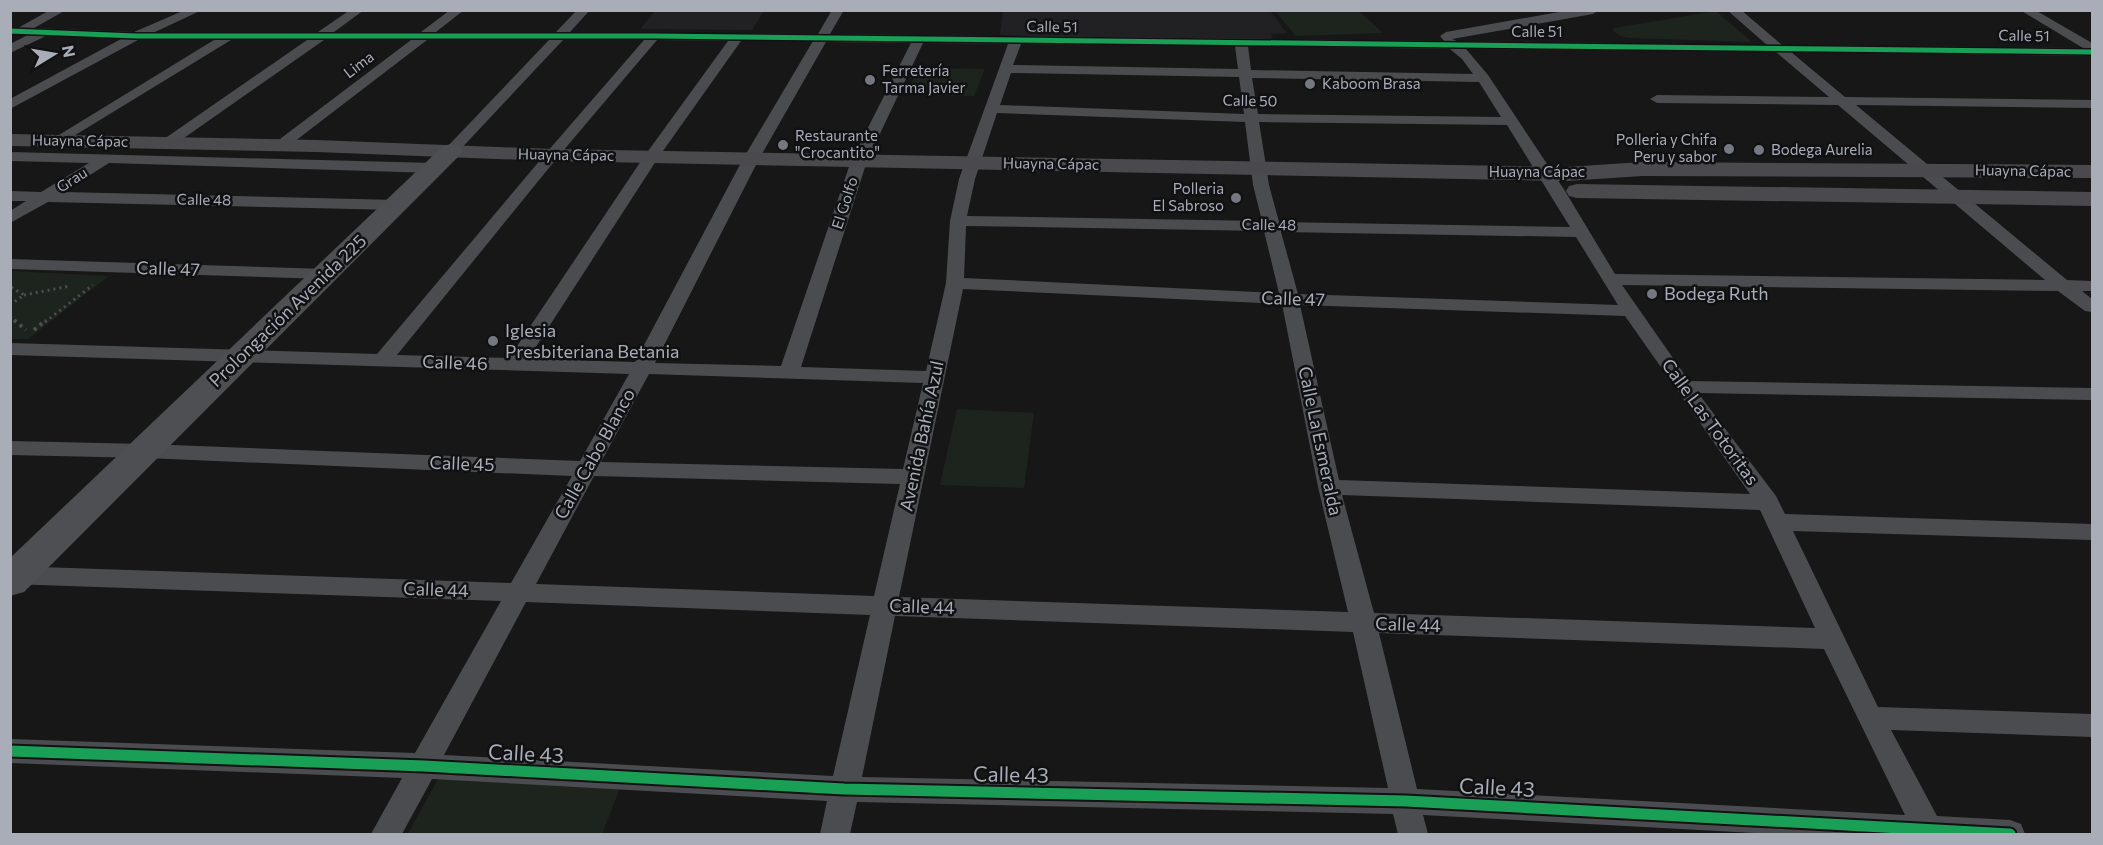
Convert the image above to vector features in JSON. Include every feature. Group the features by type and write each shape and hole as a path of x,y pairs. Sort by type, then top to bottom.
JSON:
{"main road":[{"name":"Huayna Cápac","path":"10,140 281,145 442,160 546,163 1551,182 1959,198 2092,199"},
{"name":"Prolongación Avenida 225","path":"13,577 442,160"},
{"name":"Huayna Cápac","path":"1551,182 1642,169 2092,172"}],"street":[{"path":"13,33 60,10"},
{"path":"10,105 136,36 196,10"},
{"path":"169,142 323,37 358,10"},
{"name":"Lima","path":"281,145 458,10"},
{"name":"Prolongación Avenida 225","path":"442,160 584,10"},
{"name":"Calle Cabo Blanco","path":"386,834 642,368 747,166 838,10"},
{"path":"1452,41 1593,10"},
{"path":"1733,10 2092,307"},
{"path":"2026,10 2092,48"},
{"path":"10,49 44,32"},
{"name":"Calle 51","path":"13,33 228,37 562,35 1393,46 1452,41 2092,52"},
{"path":"382,360 654,36"},
{"path":"59,141 228,37"},
{"path":"515,364 646,164 737,37"},
{"name":"El Golfo","path":"789,373 856,169 918,40"},
{"name":"Calle Las Totoritas","path":"1452,41 1467,56 1483,78 1551,182 1609,279 1773,512 1870,717 1930,833"},
{"name":"Avenida Bahía Azul","path":"835,834 955,283 958,221 970,171 1015,42"},
{"name":"Calle La Esmeralda","path":"1241,44 1260,177 1290,299 1329,487 1413,834"},
{"path":"1004,69 1483,78"},
{"path":"1658,99 2092,104"},
{"name":"Calle 50","path":"991,109 1251,118 1509,121"},
{"name":"Grau","path":"10,218 134,142"},
{"name":"Huayna Cápac","path":"10,156 106,159 442,160"},
{"name":"Calle 48","path":"10,196 397,205"},
{"name":"Calle 48","path":"958,221 1580,232"},
{"name":"Calle 47","path":"10,264 326,274"},
{"path":"1609,279 2092,286"},
{"name":"Calle 47","path":"955,283 1290,299 1631,311"},
{"name":"Calle 46","path":"15,341 242,356 935,377"},
{"path":"1683,387 2092,394"},
{"name":"Calle 45","path":"10,448 146,450 587,469 914,477"},
{"path":"1329,487 2092,532"},
{"name":"Calle 44","path":"13,577 519,592 1834,639"},
{"path":"1870,717 2092,726"},
{"name":"Calle 43","path":"10,751 424,766 844,789 1406,801 1930,833 2010,834"}],"path":[{"path":"15,341 30,334 100,279 89,282"},
{"path":"10,305 24,295 78,284"},
{"path":"10,287 24,295"},
{"path":"10,317 30,334"}],"shaded area":[{"path":"656,10 764,11 752,30 640,29"},
{"path":"1003,10 1270,11 1287,33 1271,34 1273,39 1167,41 1000,35"},
{"path":"1275,11 1359,11 1383,33 1296,36"},
{"path":"1716,11 1752,42 1630,38 1622,37 1613,31 1614,28"},
{"path":"919,68 985,69 974,96 905,95"},
{"path":"11,271 109,276 28,339 11,339"},
{"path":"957,409 1034,413 1024,488 940,485"},
{"path":"438,779 620,788 602,834 408,834"}],"cycle path":[{"path":"10,31 136,36 654,36 2092,52"},
{"path":"10,751 424,766 844,789 1406,801 2010,834"}],"place":[{"name":"Ferretería Tarma Javier","path":"870,80"},
{"name":"Kaboom Brasa","path":"1310,84"},
{"name":"Restaurante \"Crocantito\"","path":"783,145"},
{"name":"Polleria y Chifa Peru y sabor","path":"1729,149"},
{"name":"Bodega Aurelia","path":"1759,150"},
{"name":"Polleria El Sabroso","path":"1236,198"},
{"name":"Bodega Ruth","path":"1652,294"},
{"name":"Iglesia Presbiteriana Betania","path":"493,341"}]}
